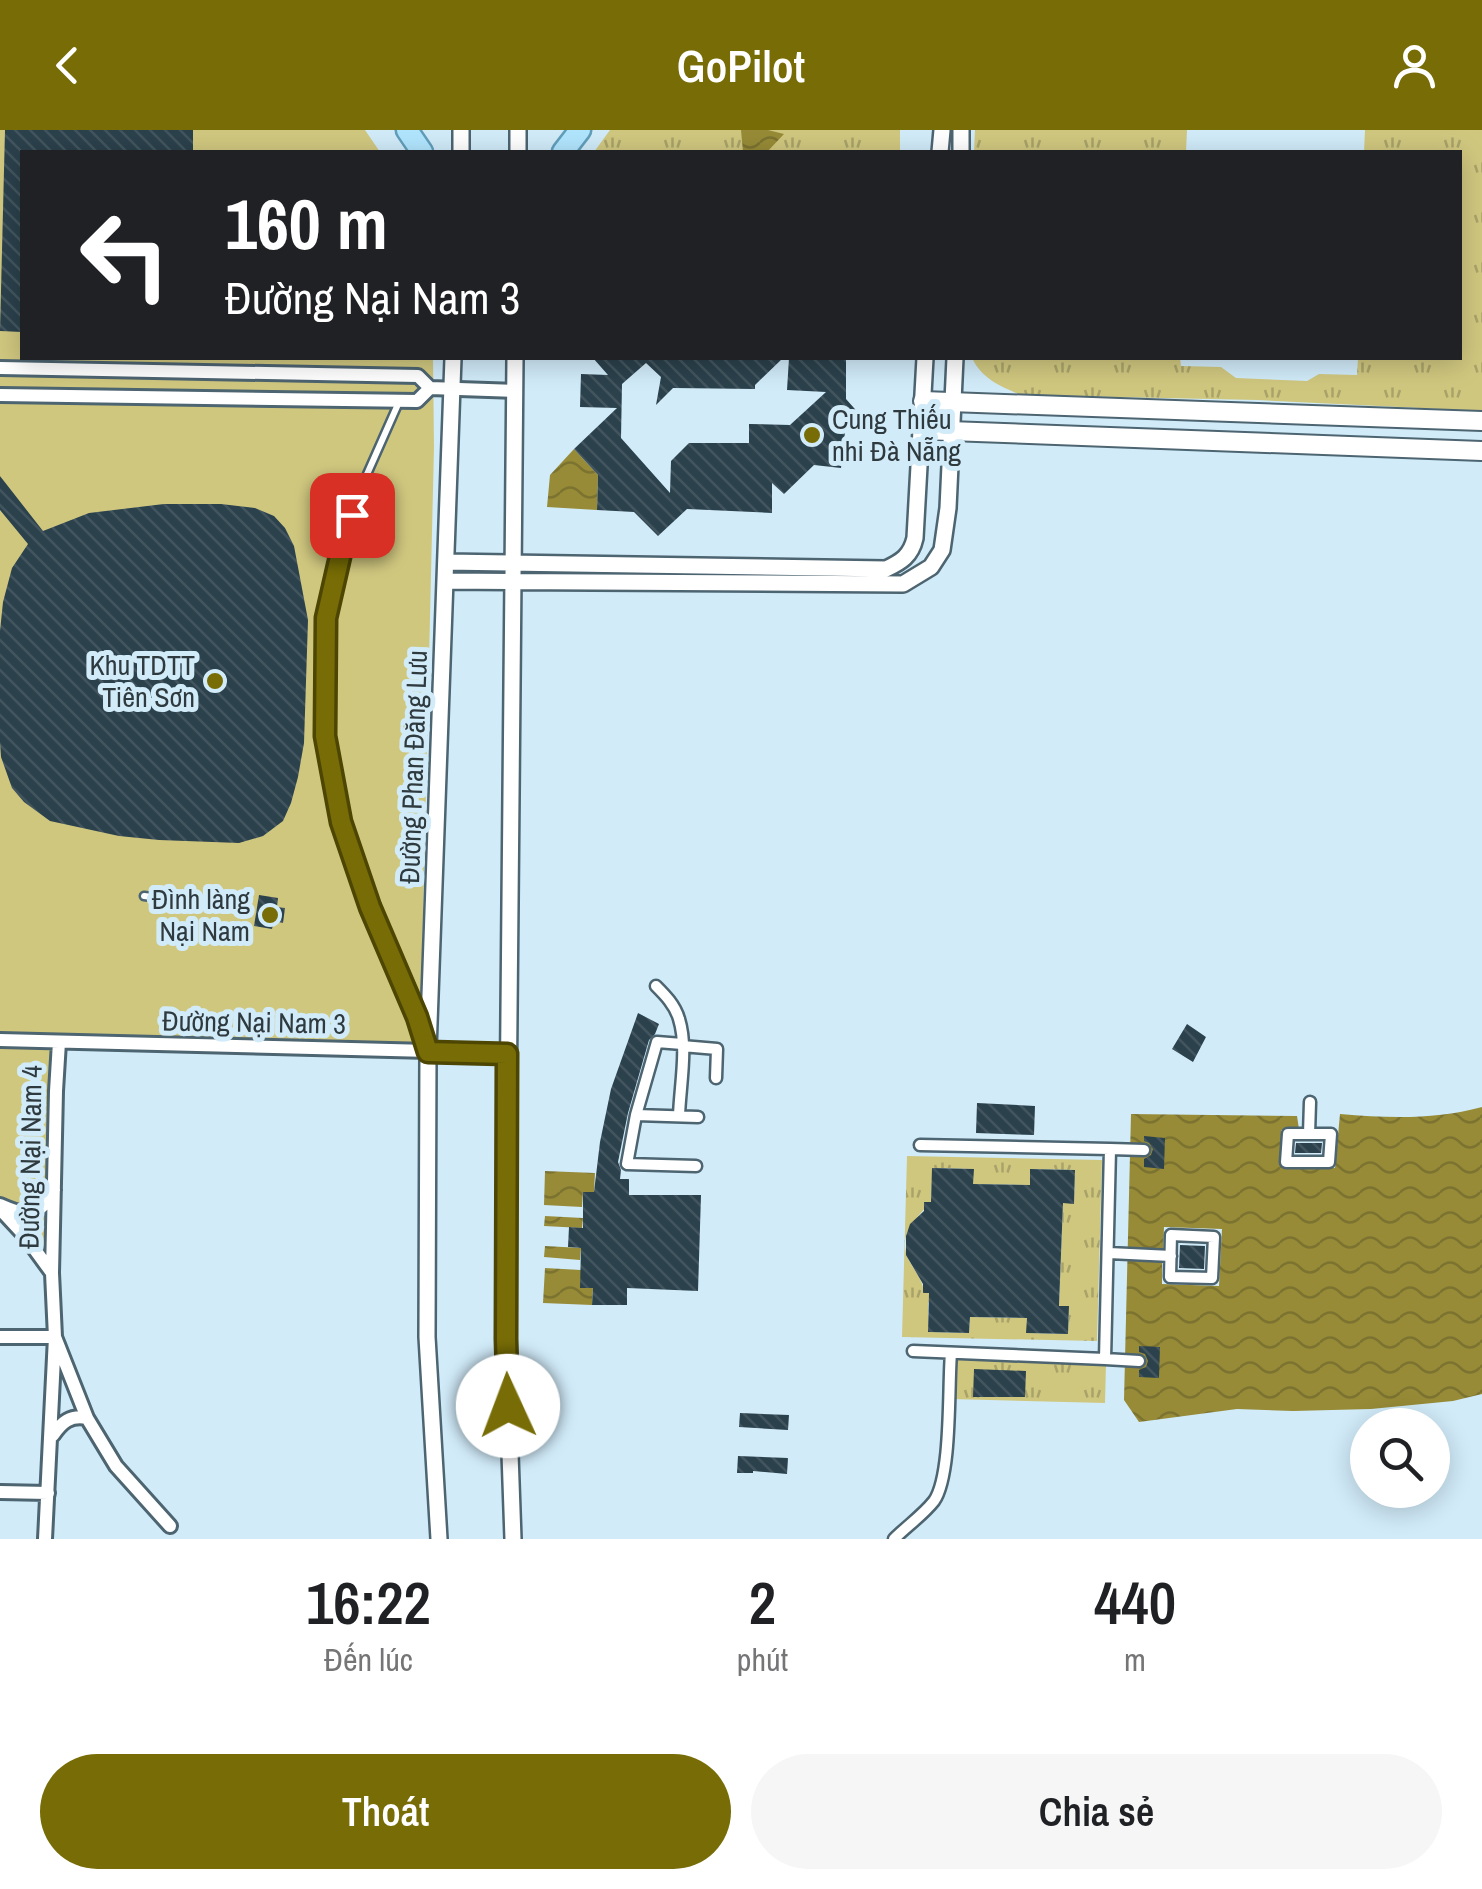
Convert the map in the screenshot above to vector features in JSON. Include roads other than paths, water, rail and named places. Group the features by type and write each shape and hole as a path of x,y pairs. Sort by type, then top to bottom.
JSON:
{"main road":[{"path":"564,150 580,130"},
{"path":"923,401 1482,421"},
{"path":"1131,438 1132,408"},
{"path":"1392,447 1393,417"},
{"path":"922,430 1482,451"}],"street":[{"name":"Đường Phan Đăng Lưu","path":"439,1539 427,1337 428,1052 453,360"},
{"path":"513,1539 506,1339 515,360"},
{"path":"445,581 512,573 886,569 905,560 913,548 925,360"},
{"path":"446,562 512,573 903,584 931,566 942,550 948,508 955,360"},
{"path":"0,368 418,376 430,388 515,391"},
{"path":"0,395 417,401 430,388"},
{"path":"656,986 680,1019 679,1116"},
{"name":"Đường Nại Nam 3","path":"0,1040 507,1054"},
{"name":"Đường Nại Nam 4","path":"55,1338 52,1273 59,1042"},
{"path":"696,1166 627,1164 636,1115 658,1042 718,1049 716,1078"},
{"path":"1308,1134 1310,1102"},
{"path":"636,1115 698,1117"},
{"path":"1288,1134 1308,1134 1330,1134 1329,1162 1286,1162 1288,1134"},
{"path":"920,1144 1144,1150"},
{"path":"1105,1358 1110,1150"},
{"path":"0,1207 31,1214 42,1208 55,1188"},
{"path":"0,1207 52,1273"},
{"path":"1172,1235 1214,1237 1212,1278 1170,1276 1170,1256 1172,1235"},
{"path":"1108,1254 1170,1256"},
{"path":"0,1337 55,1338"},
{"path":"55,1338 87,1418 116,1466 170,1526"},
{"path":"46,1539 55,1338"},
{"path":"913,1351 1139,1361"},
{"path":"894,1539 922,1514 940,1490 950,1414 951,1353"},
{"path":"51,1437 69,1419 87,1418"},
{"path":"0,1492 48,1493"}],"lane":[{"path":"400,401 364,482 342,548 326,618 325,736 341,822 428,1052"},
{"path":"144,896 194,902"}],"water":[{"path":"741,130 784,134 769,150 743,150"},
{"path":"574,449 598,475 597,510 547,507 550,475"},
{"path":"1482,1107 1482,1394 1381,1408 1237,1409 1139,1422 1124,1400 1131,1114 1297,1116 1299,1129 1281,1130 1281,1167 1335,1168 1340,1114 1447,1114"},
{"path":"545,1171 595,1173 594,1192 583,1192 582,1207 544,1205"},
{"path":"545,1216 583,1218 582,1228 544,1226"},
{"path":"545,1246 581,1248 580,1260 544,1257"},
{"path":"545,1268 581,1270 581,1287 593,1288 592,1305 543,1303"}],"place":[{"name":"Cung Thiếu nhi Đà Nẵng","path":"812,435"},
{"name":"Khu TDTT Tiên Sơn","path":"215,681"},
{"name":"Đình làng Nại Nam","path":"270,915"}]}
